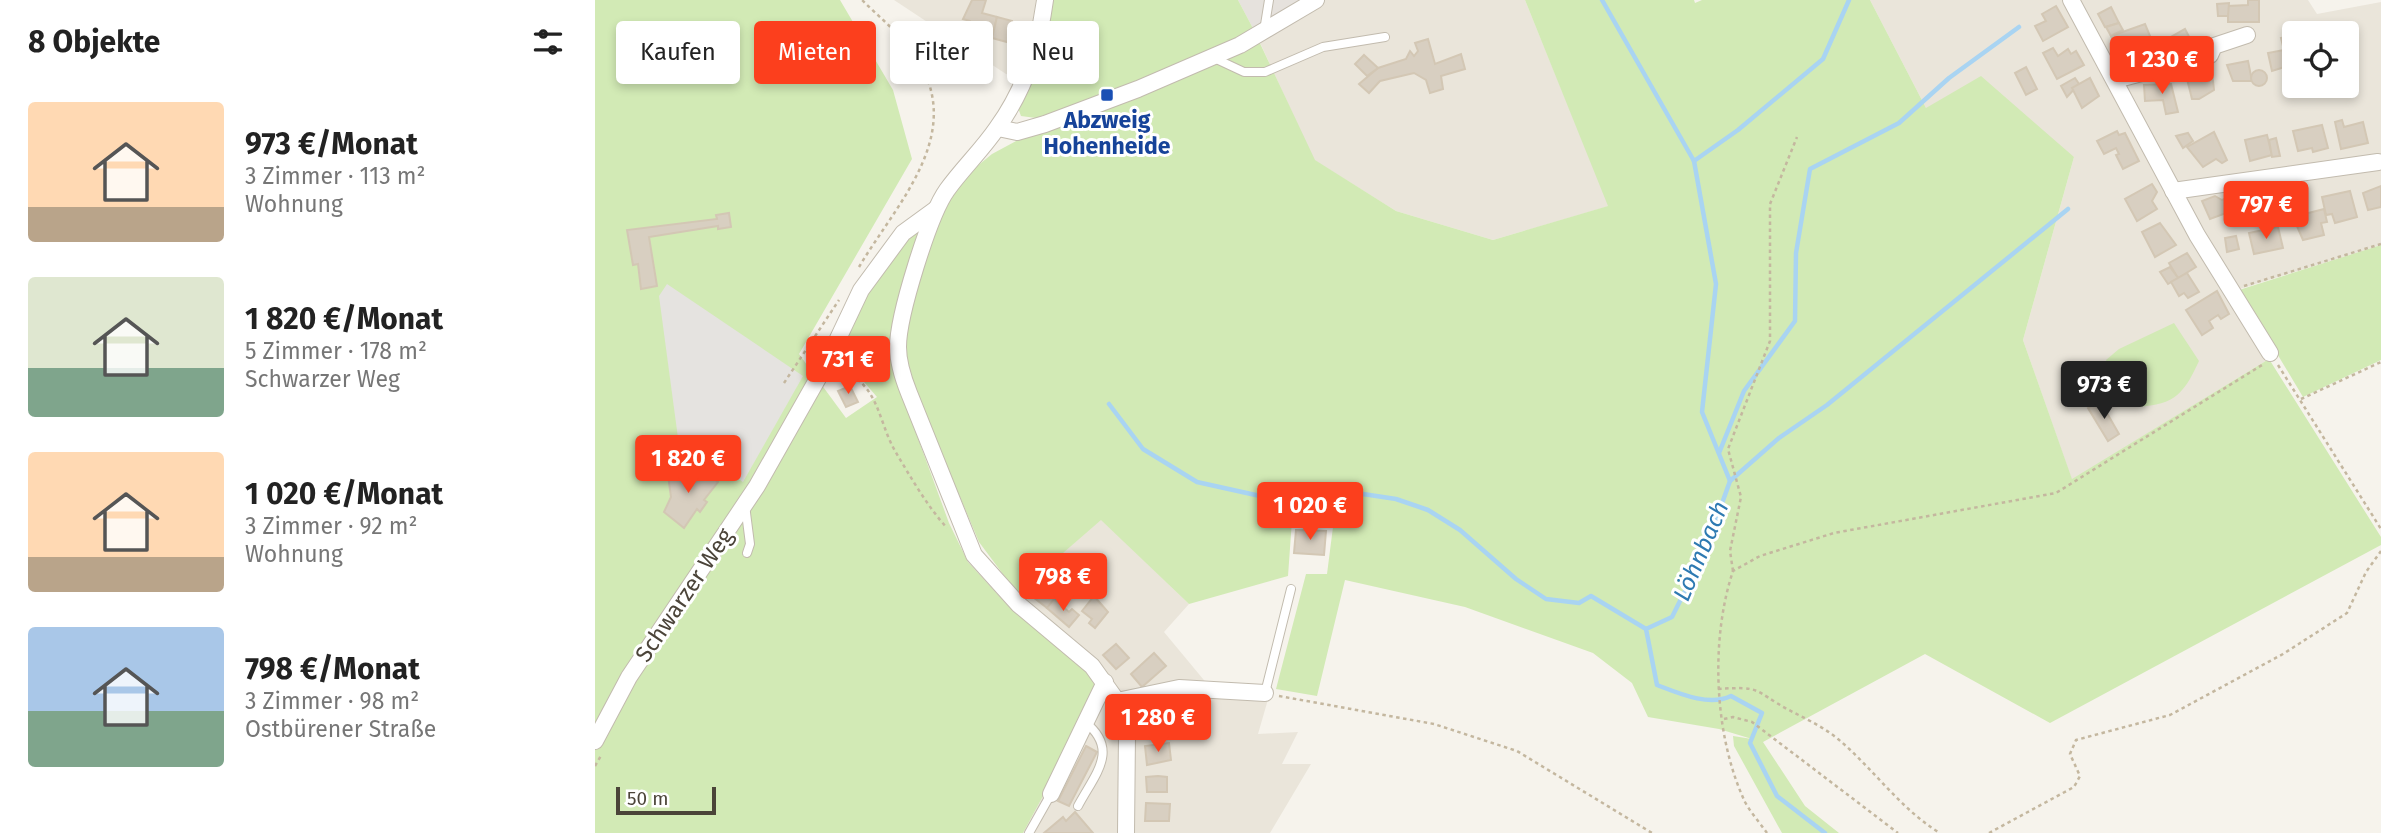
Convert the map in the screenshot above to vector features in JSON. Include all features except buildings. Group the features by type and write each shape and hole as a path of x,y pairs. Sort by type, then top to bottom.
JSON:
{"street":[{"path":"1045,0 1040,34 1031,62 997,128 946,191 936,209 899,330 900,367 974,555 1018,604 1092,666 1117,701 1127,734 1126,833"},
{"path":"997,128 1017,132 1045,124 1212,57 1264,32 1316,0"},
{"path":"2071,0 2173,191 2269,359"},
{"path":"2115,80 2210,55 2214,46 2247,35"},
{"path":"2173,191 2378,162"},
{"name":"Schwarzer Weg","path":"595,741 629,677 745,505 826,364 861,290 903,233 936,209"},
{"path":"1051,794 1105,682"},
{"path":"1117,701 1179,688 1265,693"}],"lane":[{"path":"1264,32 1269,0"},
{"path":"1212,57 1244,72 1265,72 1322,47 1385,37"},
{"path":"745,505 750,544 747,553"},
{"path":"1265,693 1291,589"},
{"path":"1078,806 1104,755 1101,738 1085,722"},
{"path":"1029,833 1051,794"}],"path":[{"path":"852,278 910,191 927,158 932,118 929,88 916,59 862,0"},
{"path":"1767,833 1746,804 1739,785 1727,747 1718,689 1721,637 1727,590 1733,571 1730,551 1741,498 1728,449 1770,341 1770,204 1797,137"},
{"path":"2229,287 2243,286 2381,244"},
{"path":"783,383 805,355 845,289"},
{"path":"1733,571 1760,556 1834,533 2056,493 2269,359 2300,399 2381,528"},
{"path":"2300,399 2381,362"},
{"path":"826,364 852,374 867,387 882,413 894,448 952,532"},
{"path":"1989,833 2074,787 2080,776 2070,754 2076,740 2170,715 2283,654 2347,613 2365,572 2381,551"},
{"path":"1718,689 1756,689 1791,711 1804,715 1836,737 1914,813 1940,833"},
{"path":"1265,693 1434,724 1517,751 1652,833"},
{"path":"1724,719 1752,722 1898,833"}],"shaded area":[{"path":"894,0 1036,0 1033,21 1007,21 1007,74 993,65 993,21 926,21"},
{"path":"1238,0 1307,0 1256,34"},
{"path":"1307,0 1525,0 1609,206 1493,240 1396,211 1314,160 1256,34"},
{"path":"1870,0 2308,0 2317,14 2381,2 2381,245 2227,293 2269,359 2072,480 2023,340 2074,157 1926,108"},
{"path":"667,284 803,376 743,482 678,438 659,296"},
{"path":"1101,519 1189,604 1164,632 1208,685 1271,689 1258,734 1298,732 1282,764 1311,764 1270,833 1023,833 1050,783 1098,680 1107,673 1077,642 1017,593"}],"green space":[{"path":"595,0 840,0 852,21 754,21 754,84 876,84 876,61 893,90 912,159 799,354 846,418 877,397 858,375 831,358 879,272 891,255 917,232 920,236 890,350 893,370 949,523 968,562 1011,609 1098,680 1050,783 1023,833 595,833"},
{"path":"1053,0 1238,0 1256,34 1140,86 1036,118 1021,116 1018,108 1026,84 1099,84 1099,21 1046,21"},
{"path":"1525,0 1694,0 1695,3 1702,0 1870,0 1926,108 1981,76 2074,157 2023,340 2072,479 2269,359 2381,537 2381,545 2050,723 1925,654 1763,742 1805,806 1839,833 1782,833 1734,746 1733,736 1752,739 1719,729 1648,717 1632,683 1593,653 1465,607 1345,580 1317,696 1276,689 1306,574 1327,574 1333,527 1292,520 1288,576 1189,604 1101,520 1017,593 979,542 906,370 903,347 911,308 941,212 965,176 992,154 1044,126 1257,37 1315,160 1396,211 1493,240 1608,206"},
{"path":"2381,245 2381,360 2303,397 2239,290"},
{"path":"2174,323 2199,361 2193,374 2174,398 2156,405 2130,407 2106,360 2119,349"}],"waterway":[{"name":"Löhnbach","path":"1602,0 1694,161 1716,284 1702,412 1730,481 1705,551 1672,617 1646,629 1657,685 1703,699 1731,696 1762,713 1750,743 1777,796 1825,833"},
{"path":"1694,161 1738,130 1823,59 1849,0"},
{"path":"1719,453 1744,391 1795,321 1796,253 1810,169 1899,123 1949,78 2019,27"},
{"path":"1730,481 1779,438 1827,405 2068,209"},
{"path":"1109,404 1143,449 1197,482 1287,502 1363,494 1396,499 1428,510 1460,530 1516,579 1546,599 1579,603 1591,596 1646,629"}],"place":[{"name":"Abzweig Hohenheide","path":"1107,95"}]}
